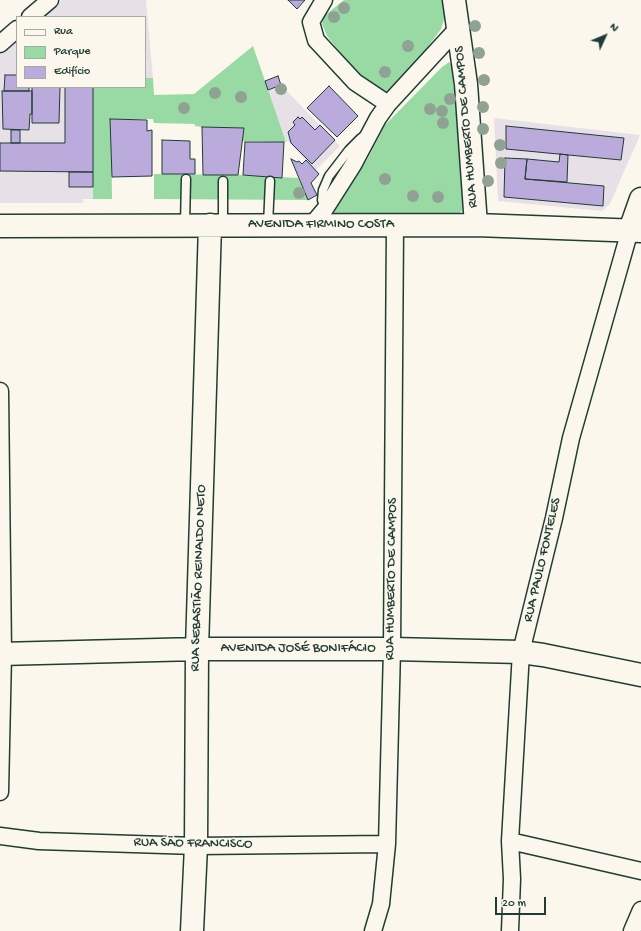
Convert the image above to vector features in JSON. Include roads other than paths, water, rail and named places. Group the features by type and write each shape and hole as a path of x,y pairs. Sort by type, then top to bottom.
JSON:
{"street":[{"path":"31,16 50,0"},
{"path":"324,0 311,22 316,40 355,82 388,104"},
{"name":"RUA HUMBERTO DE CAMPOS","path":"454,0 466,84 476,226"},
{"name":"RUA HUMBERTO DE CAMPOS","path":"310,226 326,209 353,165 378,118 388,104 458,28"},
{"path":"0,44 16,30"},
{"name":"RUA PAULO FONTELES","path":"510,931 512,879 510,841 521,652 554,518 571,438 636,230 641,199"},
{"name":"RUA SEBASTIÃO REINALDO NETO","path":"192,931 196,846 197,649 217,225"},
{"name":"RUA HUMBERTO DE CAMPOS","path":"373,931 381,904 387,844 392,649 395,225"},
{"name":"AVENIDA FIRMINO COSTA","path":"0,226 395,225 636,230"},
{"path":"0,391 0,792"},
{"name":"AVENIDA JOSÉ BONIFÁCIO","path":"1,654 197,649 392,649 521,652 544,655 641,675"},
{"name":"RUA SÃO FRANCISCO","path":"0,836 39,841 196,846 387,844"},
{"path":"510,841 641,871"},
{"path":"632,931 641,910"}],"lane":[{"path":"185,225 186,180"},
{"path":"217,225 223,181"},
{"path":"268,226 270,181"}]}
